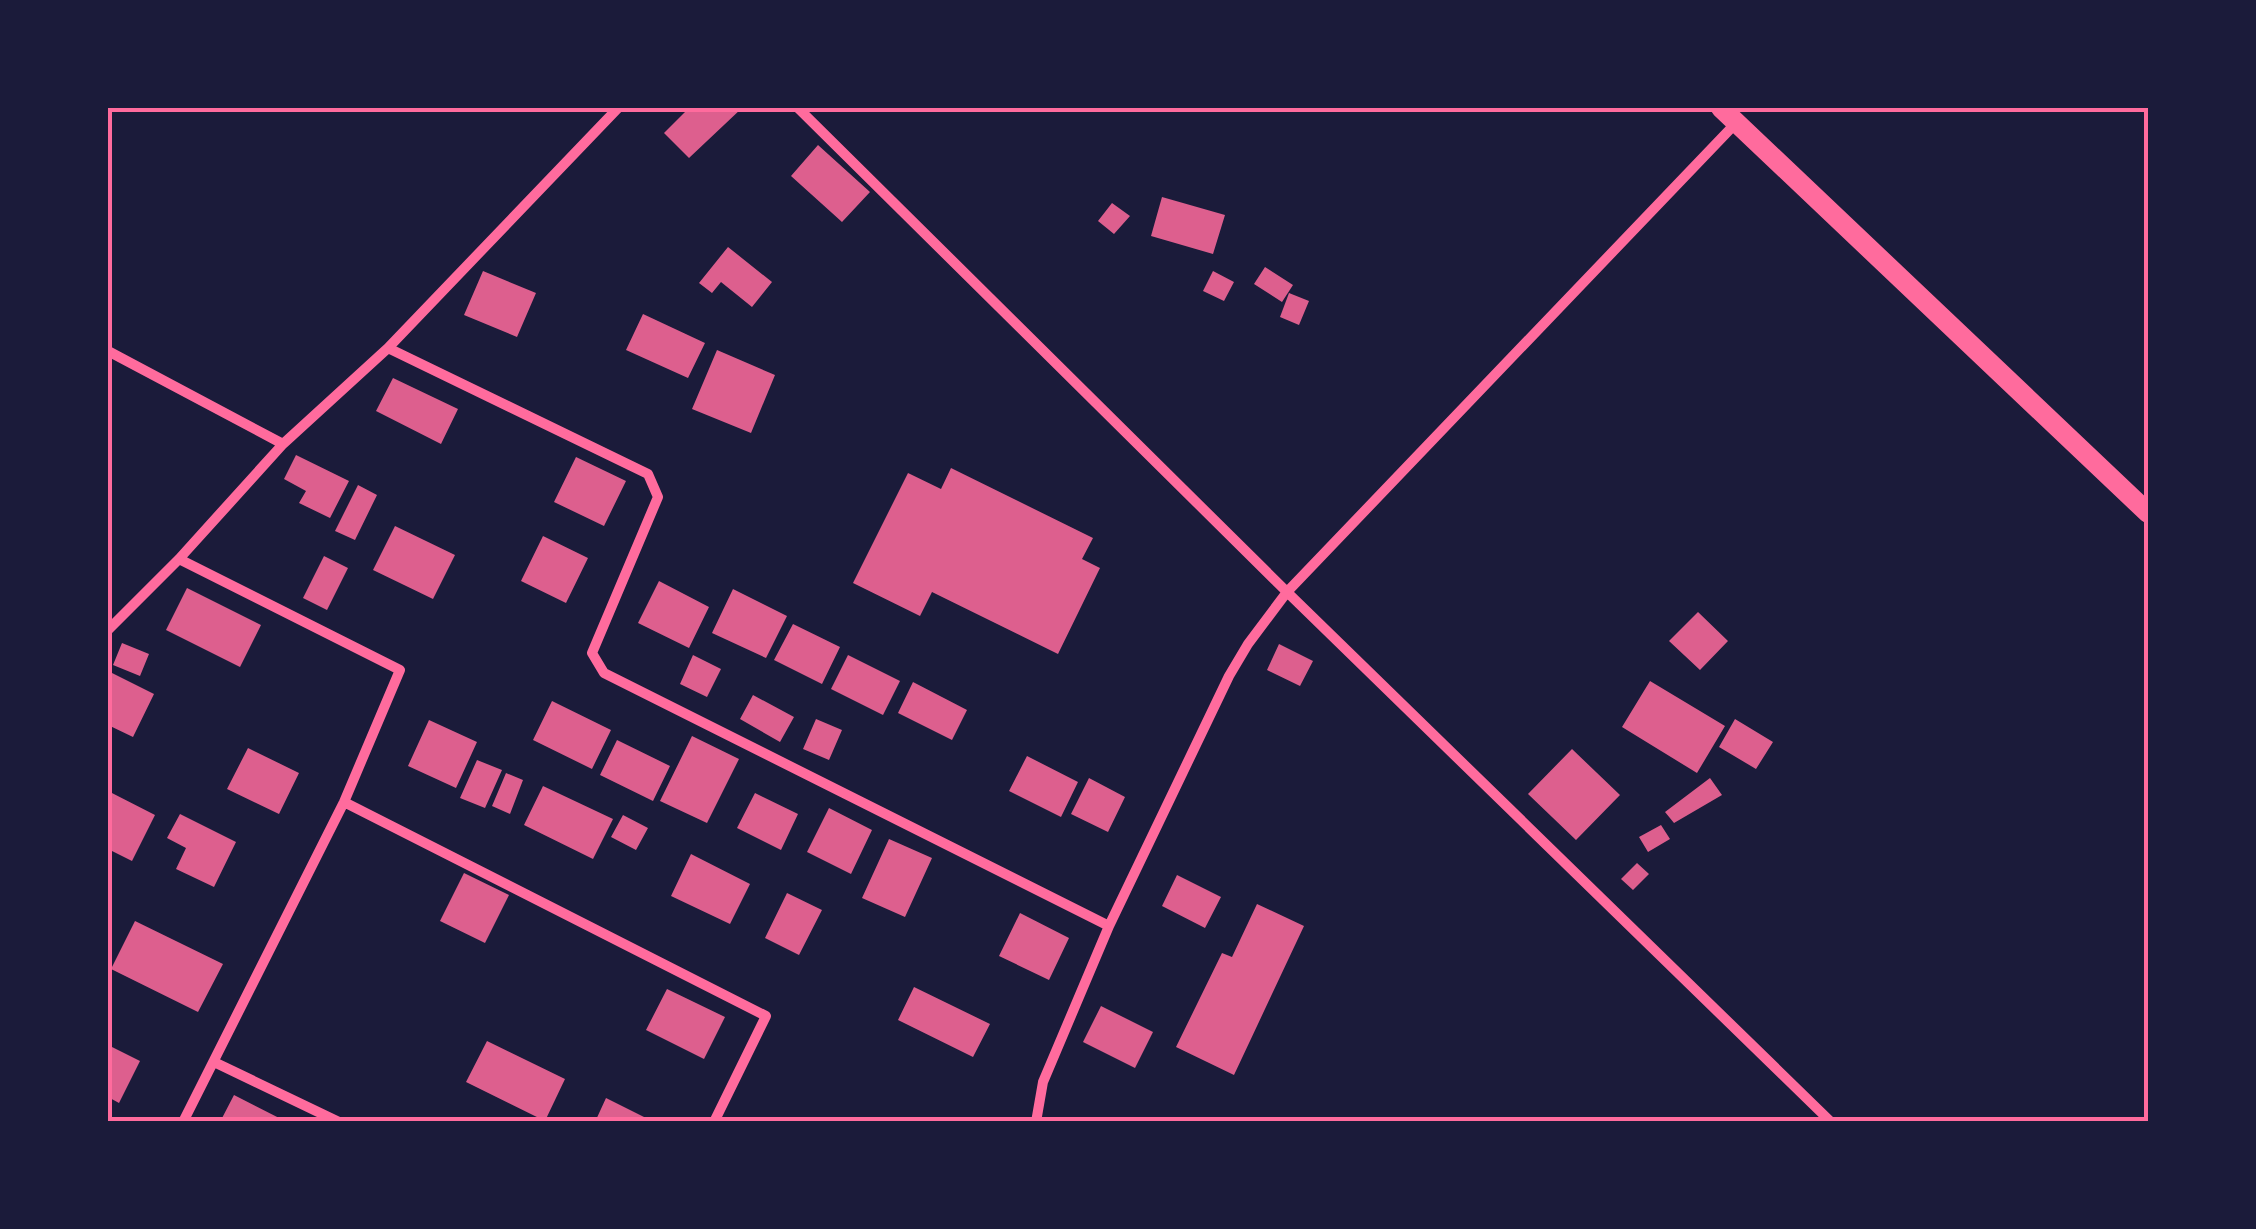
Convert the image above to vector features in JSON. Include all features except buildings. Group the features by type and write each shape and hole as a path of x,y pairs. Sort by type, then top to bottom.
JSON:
{"main road":[{"path":"1728,115 2148,513"}],"street":[{"path":"108,630 283,444 388,348 618,108"},
{"path":"798,108 1286,592 1831,1122"},
{"path":"1036,1122 1043,1082 1109,926 1248,644 1286,592 1728,115"},
{"path":"388,348 648,474 658,497 592,653 604,674 1109,926"},
{"path":"108,352 283,444"},
{"path":"179,558 400,670 344,802 183,1122"},
{"path":"344,802 766,1016 714,1122"},
{"path":"214,1062 339,1122"}]}
